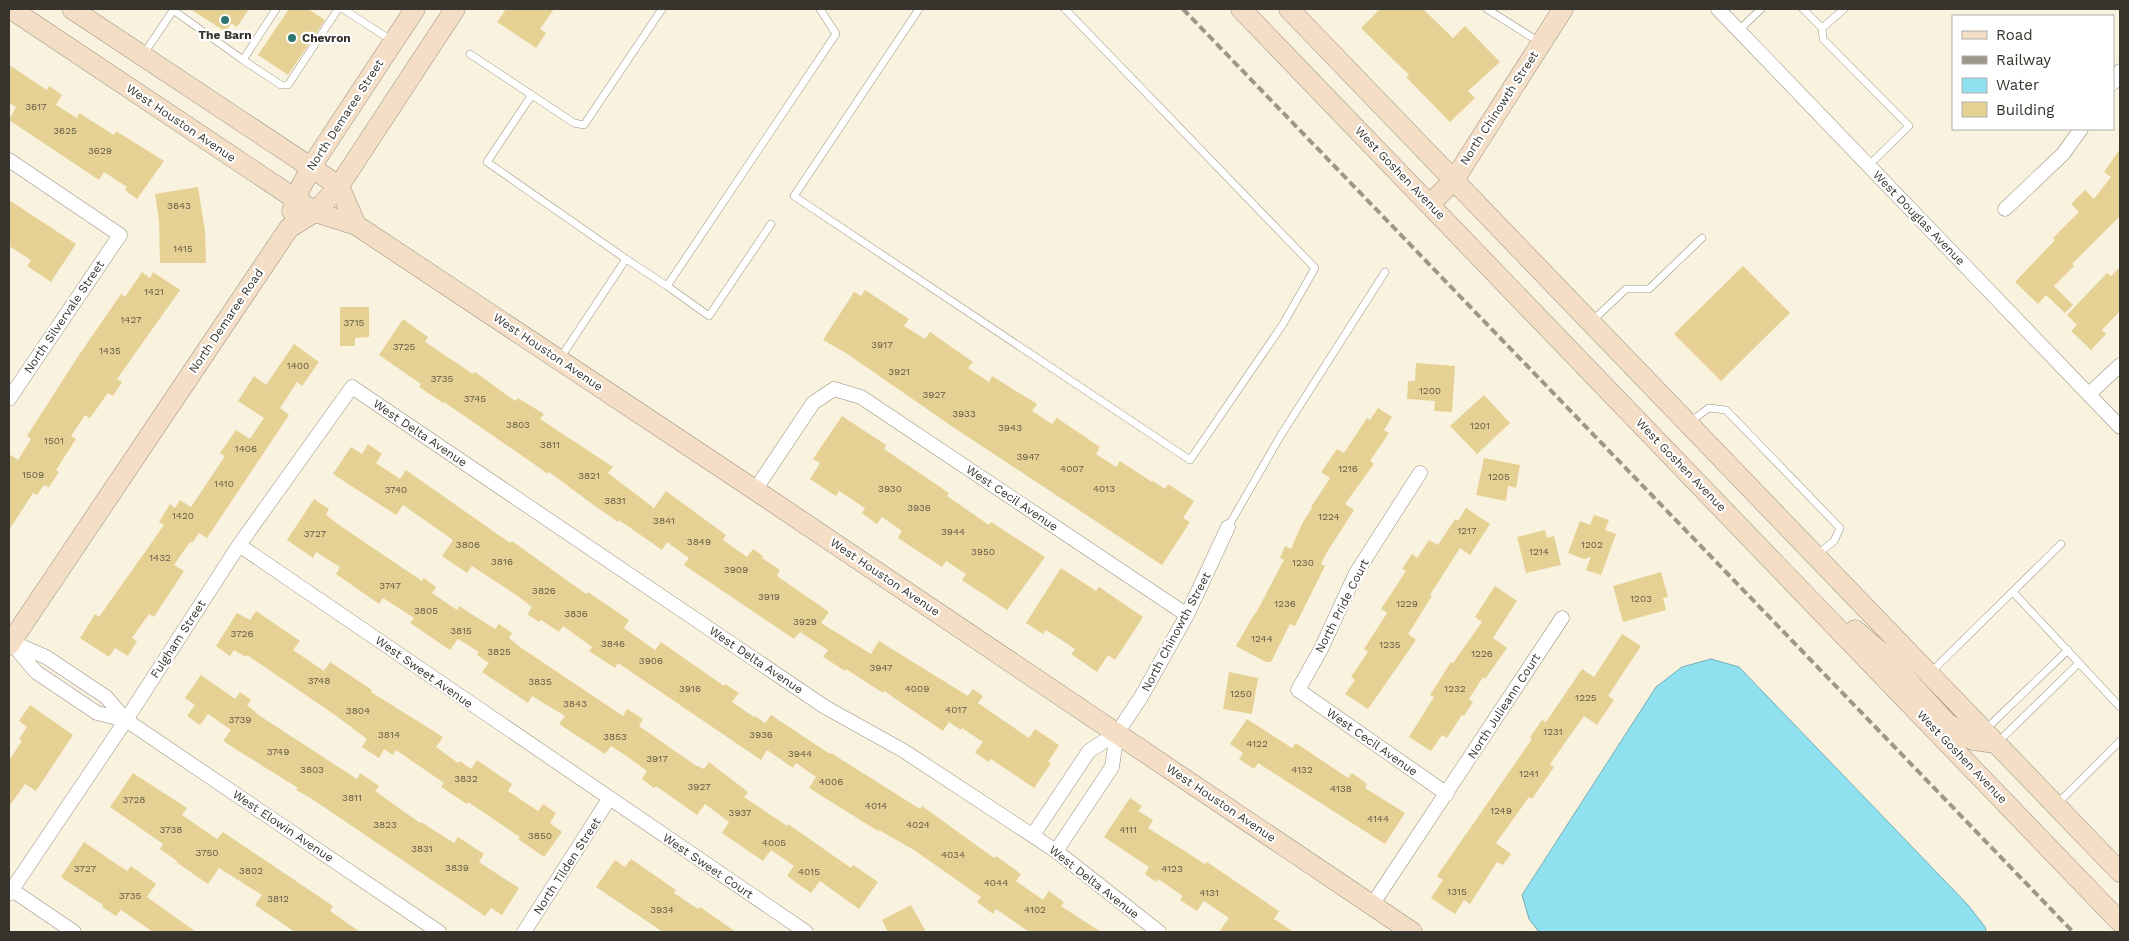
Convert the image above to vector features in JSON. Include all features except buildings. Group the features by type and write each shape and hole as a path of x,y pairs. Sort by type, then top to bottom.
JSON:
{"main road":[{"name":"West Houston Avenue","path":"11,9 294,199 315,212 356,225 755,490 1412,932"},
{"path":"72,9 339,186 356,225"},
{"name":"North Demaree Street","path":"289,228 294,199 310,166 415,9"},
{"name":"North Demaree Road","path":"9,643 289,228 315,212 339,186 455,9"},
{"name":"West Goshen Avenue","path":"1241,9 2120,922"},
{"path":"1289,9 2120,872"},
{"name":"North Chinowth Street","path":"1430,204 1454,180 1563,9"},
{"path":"1834,624 1853,628 1884,655 1947,723 1973,740 1990,737"}],"street":[{"name":"West Douglas Avenue","path":"1718,9 2120,427"},
{"path":"2005,209 2063,154 2080,130"},
{"name":"North Silvervale Street","path":"9,160 120,235 9,399"},
{"path":"2089,394 2120,365"},
{"name":"Fulgham Street","path":"10,892 126,720 239,545 352,386"},
{"name":"West Delta Avenue","path":"352,386 826,707 904,751 1033,835 1159,932"},
{"name":"West Cecil Avenue","path":"755,490 813,403 834,390 861,397 1187,615"},
{"name":"North Pride Court","path":"1298,690 1321,649 1356,573 1420,473"},
{"name":"North Chinowth Street","path":"1033,835 1089,751 1117,733 1156,674 1187,615 1228,527"},
{"name":"West Sweet Avenue","path":"239,545 609,800"},
{"name":"North Julieann Court","path":"1372,905 1562,618"},
{"name":"West Elowin Avenue","path":"9,643 46,656 106,697 126,720 439,932"},
{"name":"West Cecil Avenue","path":"1298,690 1446,794"},
{"name":"North Chinowth Street","path":"1056,851 1112,767 1117,733"},
{"name":"North Tilden Street","path":"524,932 609,800"},
{"name":"West Sweet Court","path":"609,800 806,932"},
{"path":"10,892 74,932"}],"lane":[{"path":"142,55 173,9 243,60 281,85 288,85 338,9"},
{"path":"243,60 276,9"},
{"path":"343,9 394,41"},
{"path":"470,54 574,123 584,125 662,9"},
{"path":"667,286 836,34 820,9"},
{"path":"920,9 794,196 1190,460 1283,324 1315,268 1064,9"},
{"path":"1487,9 1541,44"},
{"path":"1739,30 1762,9"},
{"path":"1803,9 1822,28 1823,39 1909,126 1869,165"},
{"path":"1822,28 1844,9"},
{"path":"531,96 487,162 709,316 771,224"},
{"path":"1591,322 1626,289 1649,289 1702,238"},
{"path":"559,360 626,259"},
{"path":"1228,527 1280,435 1385,272"},
{"path":"1688,423 1709,408 1726,410 1840,528 1834,541 1816,556"},
{"path":"1930,674 2061,544"},
{"path":"2012,592 2120,706"},
{"path":"1990,737 2068,650"},
{"path":"1990,737 2079,663"},
{"path":"2056,805 2120,741"}],"water":[{"path":"1711,659 1739,667 1968,905 1985,927 1986,932 1539,932 1529,919 1522,895 1656,687 1682,667"}],"railway":[{"path":"1183,9 2073,932"}],"place":[{"name":"The Barn","path":"225,20"},
{"name":"Chevron","path":"292,38"}]}
